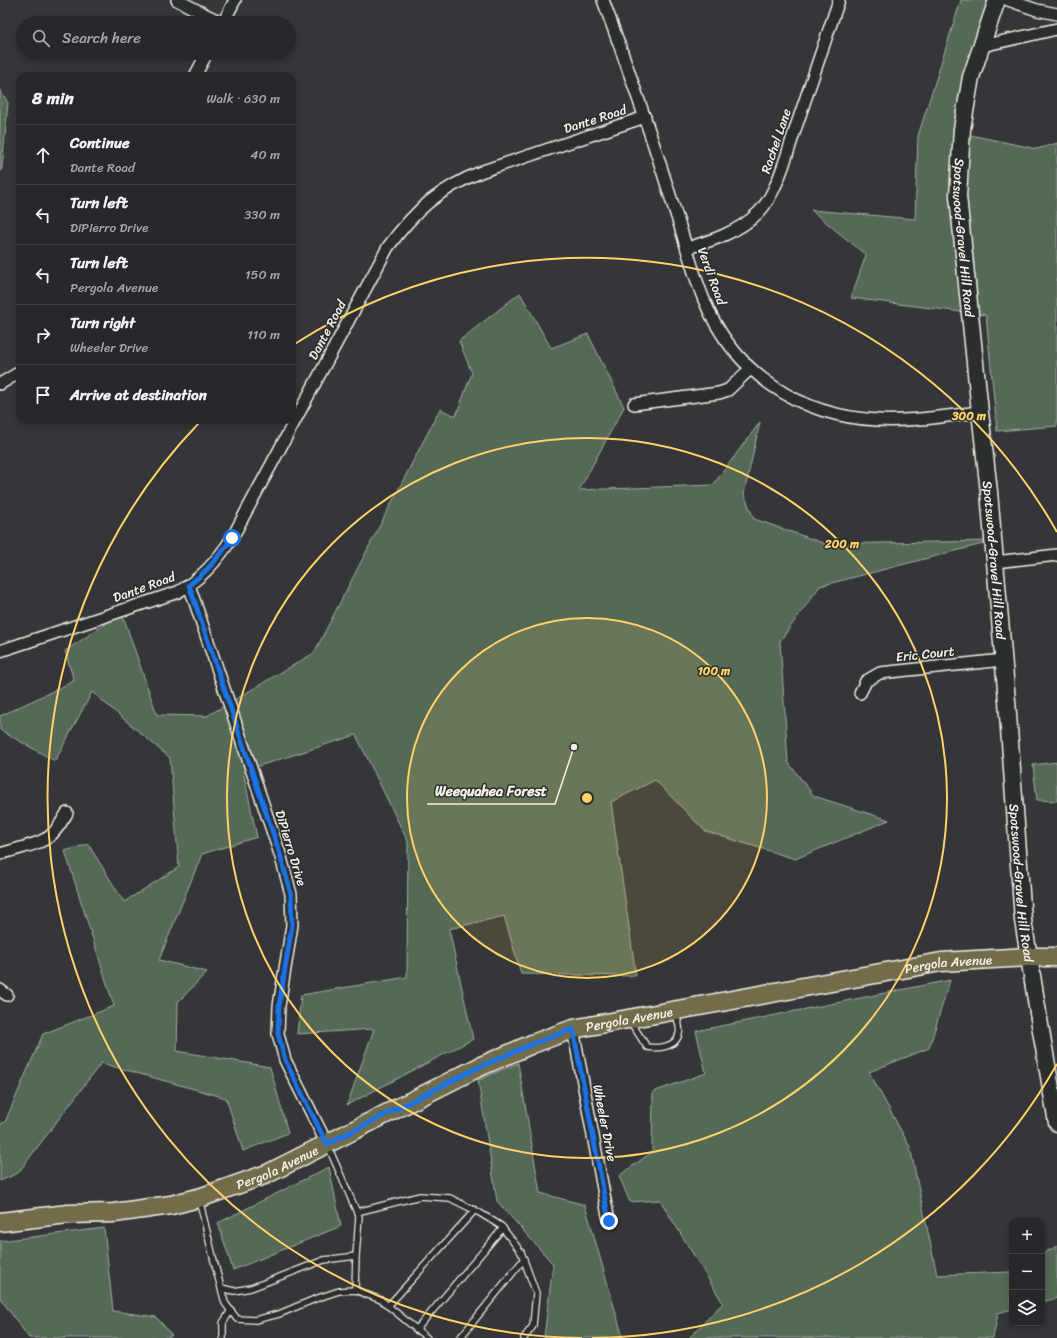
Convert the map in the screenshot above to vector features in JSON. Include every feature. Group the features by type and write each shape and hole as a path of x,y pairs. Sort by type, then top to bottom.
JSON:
{"main road":[{"name":"Pergola Avenue","path":"0,1222 68,1214 114,1213 171,1205 199,1198 267,1174 479,1067 532,1044 573,1029 941,962 1029,957 1057,957"}],"street":[{"path":"177,0 208,16"},
{"path":"226,16 235,0"},
{"name":"Verdi Road","path":"603,0 645,117 699,288 710,313 727,342 750,369 778,390 799,401 822,411 848,417 876,420 908,420 980,412"},
{"name":"Rachel Lane","path":"687,248 722,236 735,229 758,213 767,200 782,170 839,0"},
{"name":"Spotswood-Gravel Hill Road","path":"997,0 971,77 962,128 958,196 989,492 1023,920 1057,1123"},
{"path":"1008,0 1037,10 1057,14"},
{"path":"982,46 1057,29"},
{"path":"197,72 203,60"},
{"name":"Dante Road","path":"296,418 384,254 407,222 430,200 447,188 483,171 645,117"},
{"path":"634,404 719,393 728,390 750,369"},
{"path":"0,384 16,374"},
{"name":"Dante Road","path":"0,651 178,592 200,578 222,554 232,538 293,424"},
{"path":"994,562 1057,555"},
{"name":"DiPierro Drive","path":"189,585 288,881 291,894 292,925 279,1006 278,1034 285,1060 327,1144"},
{"name":"Eric Court","path":"860,693 866,681 880,673 1003,660"},
{"path":"0,854 49,837 59,826 67,813"},
{"name":"Wheeler Drive","path":"573,1029 609,1221"}],"lane":[{"path":"629,1019 648,1047 657,1048 674,1042 679,1034 679,1027 674,1010"},
{"path":"327,1144 359,1217 355,1290"},
{"path":"357,1212 420,1196 450,1198 475,1210 501,1226 521,1252 536,1294 533,1326 524,1338"},
{"path":"199,1198 225,1303 237,1319 255,1320 280,1314 315,1299 339,1292 355,1290 381,1300 427,1338"},
{"path":"388,1306 475,1210"},
{"path":"416,1330 503,1228"},
{"path":"221,1288 234,1291 251,1288 324,1260 356,1256"},
{"path":"460,1338 524,1260"},
{"path":"223,1338 224,1323 231,1310"}],"green space":[{"path":"961,0 1004,0 961,133 1037,149 1057,143 1057,426 997,431 986,315 851,298 866,255 811,210 915,219 918,136"},
{"path":"0,90 8,103 2,168 0,172"},
{"path":"520,293 551,348 588,334 624,407 579,490 713,485 760,422 744,494 754,519 826,544 994,541 820,586 780,641 788,762 814,796 889,820 795,859 705,831 655,780 611,802 636,976 521,974 504,916 449,929 473,1039 347,1105 374,1029 297,1034 301,995 407,977 408,842 356,735 243,771 257,837 202,854 159,960 207,972 178,1002 177,1051 270,1067 288,1133 243,1151 226,1098 101,1063 18,1173 0,1181 0,1124 5,1122 43,1034 114,1006 65,851 88,844 124,902 179,867 170,758 92,692 55,761 0,730 0,716 74,681 65,651 122,613 157,715 207,716 314,653 440,409 456,416 472,373 459,341"},
{"path":"1057,762 1057,801 1037,800 1033,765"},
{"path":"950,980 929,1048 869,1072 910,1147 937,1275 1009,1272 1009,1310 998,1313 993,1338 689,1338 723,1303 660,1200 630,1202 619,1176 652,1152 653,1092 706,1073 696,1031"},
{"path":"518,1063 540,1193 585,1205 623,1338 544,1338 553,1264 497,1201 478,1080"},
{"path":"329,1167 341,1226 233,1270 218,1223"},
{"path":"104,1228 113,1311 156,1317 172,1335 164,1338 29,1338 0,1298 0,1241"},
{"path":"1057,1246 1057,1298 1045,1301 1045,1254 1045,1252"}],"place":[{"name":"Weequahea Forest","path":"574,747"}],"route":[{"path":"232,538 222,554 200,578 189,585 288,881 291,894 292,925 279,1006 278,1034 285,1060 327,1144 479,1067 532,1044 573,1029 609,1221"}]}
